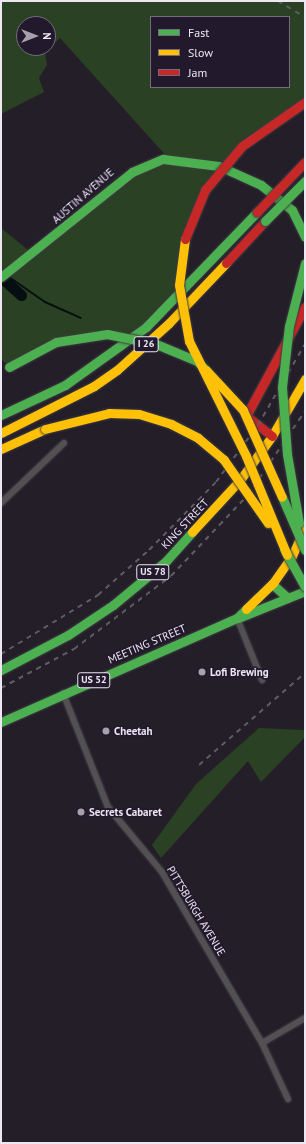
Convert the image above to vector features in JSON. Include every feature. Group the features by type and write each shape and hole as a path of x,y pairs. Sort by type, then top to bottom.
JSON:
{"main road":[{"path":"287,555 246,456 189,341 179,285 186,229 205,190 242,146 305,102"},
{"name":"AUSTIN AVENUE","path":"3,275 132,172 163,159 189,160 219,166 261,185 292,210 305,237"},
{"name":"I 26","path":"1,415 65,385 146,327 305,162"},
{"name":"I 26","path":"1,433 94,386 117,370 169,323 305,180"},
{"path":"305,263 286,339 282,387 290,476 305,549"},
{"path":"272,436 246,416 305,307"},
{"path":"1,372 56,342 107,334 156,344 197,361 228,390 243,410 305,549"},
{"name":"KING STREET","path":"1,670 74,631 166,561 240,480 272,436 305,379"},
{"path":"1,449 46,430 92,415 117,413 158,419 184,430 210,447 232,469 287,555 305,587"},
{"name":"US 52","path":"237,618 272,584 292,556 305,527"},
{"path":"272,584 288,598"},
{"name":"MEETING STREET","path":"1,722 62,693 237,618 305,592"}],"street":[{"path":"1,504 64,443"},
{"path":"237,618 262,680"},
{"name":"PITTSBURGH AVENUE","path":"62,693 108,807 162,872 262,1043 288,1099"},
{"path":"262,1043 305,1018"}],"green space":[{"path":"1,1 305,1 305,102 250,140 197,203 179,292 132,338 89,335 9,367 1,359 1,228 33,254 132,172 169,159 60,38 56,42 56,16 16,16 16,56 46,56 47,65 39,78 44,92 1,114"},
{"path":"259,728 305,730 305,737 261,782 248,761 161,858 152,845 196,784"}],"waterway":[{"path":"6,275 45,302 81,318"},
{"path":"1,277 21,295"}],"railway":[{"path":"278,1 305,17"},
{"path":"1,654 98,595 149,550 216,482 258,425 305,344"},
{"path":"1,688 74,649 171,576 248,495 305,411"},
{"path":"199,765 305,673"}],"traffic: fast":[{"path":"1,277 132,172 163,159 219,166 261,185 292,210 305,237"},
{"path":"265,221 305,181"},
{"path":"1,415 65,385 146,327 257,212"},
{"path":"299,523 287,454 282,387 289,326 305,263"},
{"path":"9,367 56,342 107,334 156,344 197,361 206,370"},
{"path":"282,497 305,550"},
{"path":"1,670 68,635 113,605 166,561 192,532"},
{"path":"284,549 305,587"},
{"path":"272,584 288,598"},
{"path":"238,618 305,591"},
{"path":"1,722 237,618 246,609"}],"traffic: slow":[{"path":"185,239 179,285 189,341 246,456 287,555"},
{"path":"1,433 94,386 117,370 169,323 226,263"},
{"path":"206,370 243,410 282,497"},
{"path":"192,532 240,480 272,436 305,379"},
{"path":"45,429 109,413 139,414 171,424 198,438 224,460 268,523"},
{"path":"1,449 45,429"},
{"path":"246,609 273,583 292,556 305,527"}],"traffic: jam":[{"path":"185,239 205,190 242,146 305,102"},
{"path":"257,212 305,162"},
{"path":"226,263 265,221"},
{"path":"272,436 246,416 305,307"}],"place":[{"name":"Lofi Brewing","path":"202,672"},
{"name":"Cheetah","path":"106,731"},
{"name":"Secrets Cabaret","path":"81,812"}]}
